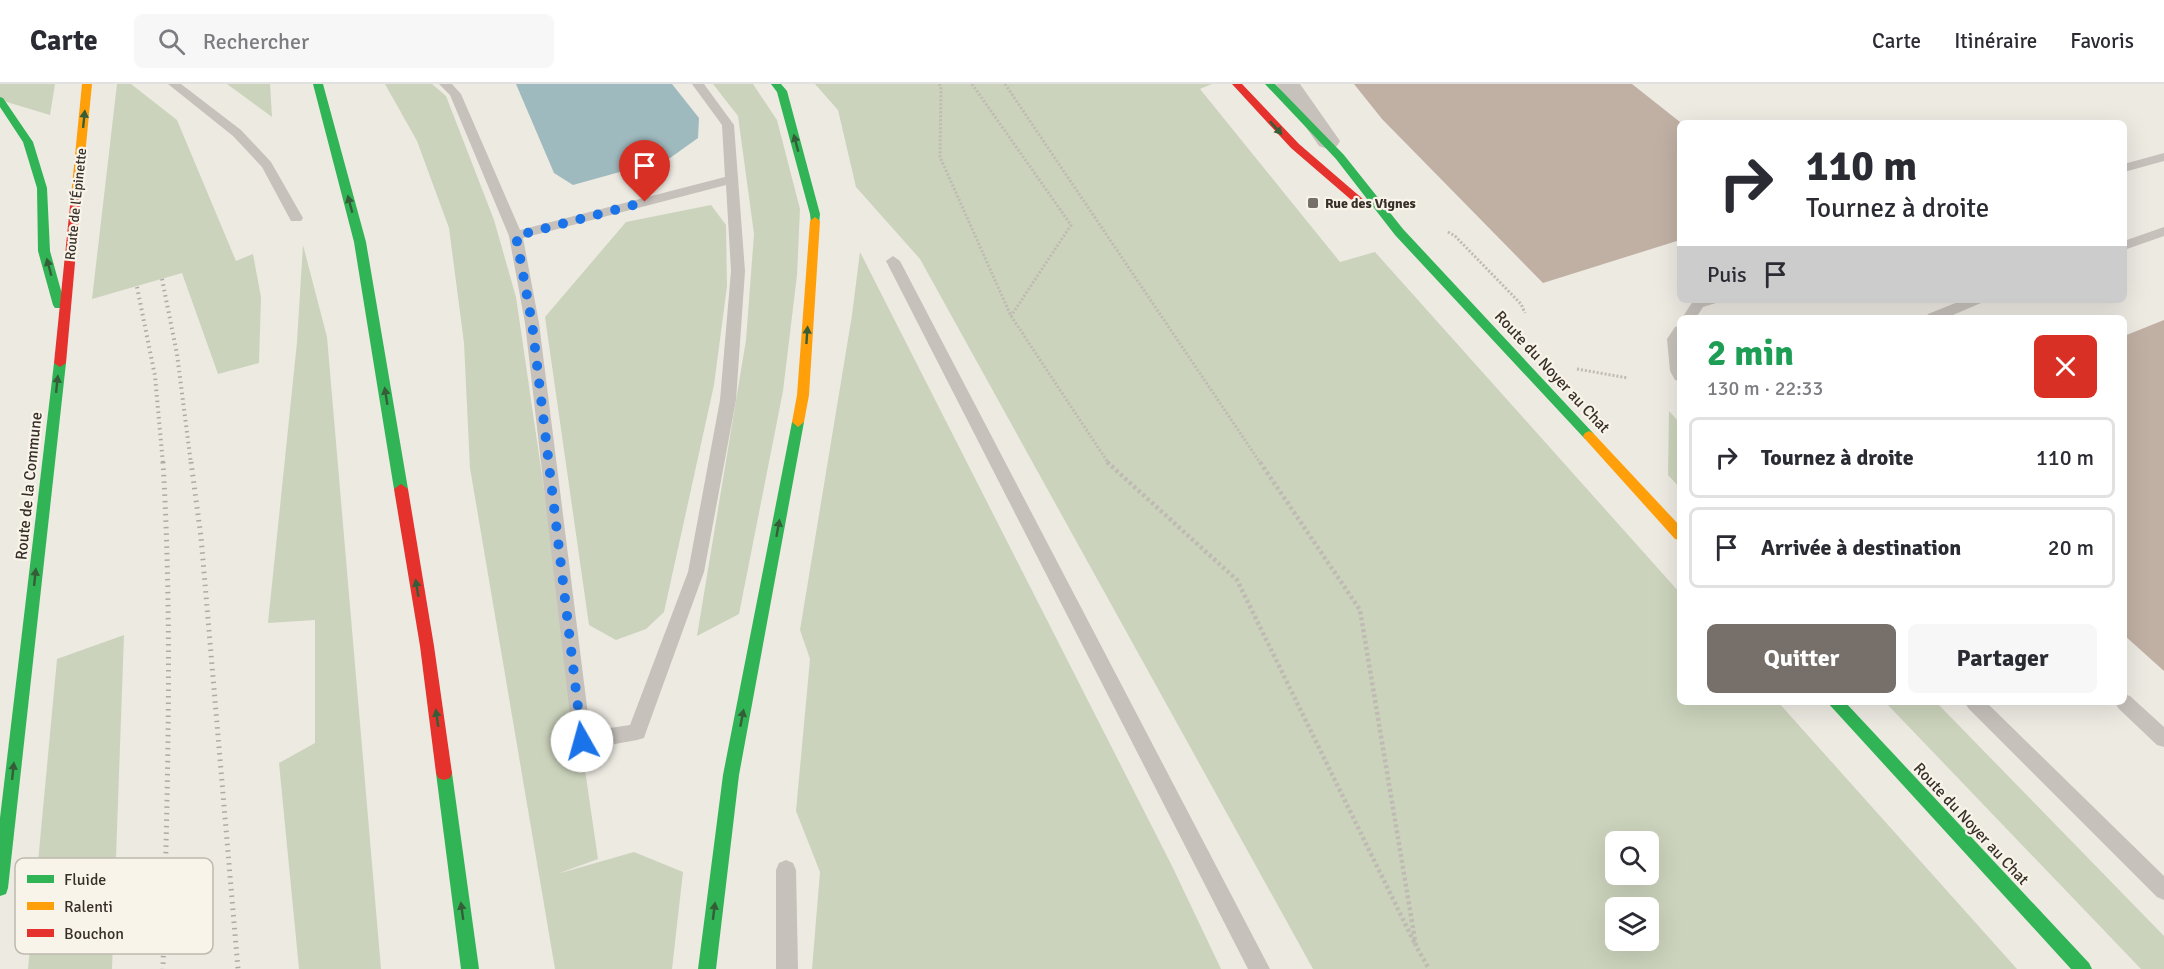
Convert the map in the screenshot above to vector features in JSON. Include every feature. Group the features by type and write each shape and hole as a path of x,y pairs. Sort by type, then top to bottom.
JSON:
{"main road":[{"name":"Route de l'Épinette","path":"64,324 87,84"},
{"path":"318,84 360,242 427,646 470,969"},
{"path":"707,969 731,775 803,395 815,214 782,91 776,84"},
{"name":"Route du Noyer au Chat","path":"1237,84 1290,143 1329,179 1399,232"},
{"name":"Route du Noyer au Chat","path":"1270,84 1340,157 1399,232 1677,532"},
{"name":"Route de la Commune","path":"0,100 28,142 42,188 44,251 64,324 0,888"},
{"name":"Route du Noyer au Chat","path":"1838,705 2083,969"}],"street":[{"path":"1288,84 1340,157"}],"lane":[{"path":"174,84 237,133 267,165 296,218"},
{"path":"445,84 455,94 516,236 533,334 582,741 637,732 696,572 728,400 738,271 728,125 698,84"},
{"path":"2127,167 2164,157"},
{"path":"516,236 732,179"},
{"path":"2127,245 2164,231"},
{"path":"893,261 1259,969"},
{"path":"1691,315 1698,304 1701,303"},
{"path":"1940,315 1969,303"},
{"path":"1677,334 1674,339 1677,371"},
{"path":"1977,705 2164,890"},
{"path":"2127,705 2164,739"},
{"path":"786,870 787,969"}],"path":[{"path":"939,84 941,86 940,157 1011,316 1107,462 1236,580 1429,969"},
{"path":"972,84 1071,225 1011,316"},
{"path":"1005,84 1360,610 1416,946"}],"green space":[{"path":"0,84 55,84 50,115 0,100"},
{"path":"117,84 131,84 177,120 236,261 253,254 261,297 259,363 218,374 182,273 92,299"},
{"path":"227,84 270,84 272,117"},
{"path":"385,84 432,84 446,96 494,220 516,297 598,859 557,874 634,852 683,872 672,969 555,969 470,468 464,343 449,228 417,141"},
{"path":"713,84 753,84 777,120 800,209 797,275 783,391 739,614 697,636 746,340 754,234 738,116"},
{"path":"815,84 1212,84 1200,89 1340,262 1375,252 1677,590 1677,705 1781,705 2017,969 1313,969 920,259 856,187 838,110"},
{"path":"711,205 726,225 727,286 714,385 664,612 646,629 616,640 589,625 545,317 626,222"},
{"path":"303,245 327,337 381,969 299,969 279,763 315,743 315,620 268,623 297,342"},
{"path":"860,252 1172,866 1221,969 812,969 820,872 796,811 810,659 800,630 852,315"},
{"path":"1669,411 1677,420 1677,485 1668,475"},
{"path":"124,635 116,858 38,858 57,659"},
{"path":"1888,705 1939,705 2164,936 2164,969 2141,969"},
{"path":"29,954 113,954 112,969 28,969"}],"water":[{"path":"516,84 672,84 699,118 698,138 670,158 573,185 554,173"}],"building":[{"path":"1354,84 1632,84 1677,120 1677,241 1543,283 1382,119"},
{"path":"2164,320 2164,671 2127,638 2127,335"}],"railway":[{"path":"162,279 177,354 191,464"},
{"path":"137,287 155,376 163,464"},
{"path":"163,462 168,589 165,858"},
{"path":"191,462 201,537 238,969"},
{"path":"163,954 163,969"}],"traffic: fast":[{"path":"318,84 360,242 401,489"},
{"path":"776,84 782,91 815,221"},
{"path":"1270,84 1340,157 1399,232 1589,436"},
{"path":"0,100 28,142 42,188 44,251 59,305"},
{"path":"0,888 60,363"},
{"path":"707,969 731,775 798,422"},
{"path":"1838,705 2083,969"},
{"path":"444,773 470,969"}],"traffic: slow":[{"path":"76,196 87,84"},
{"path":"798,422 803,395 815,221"},
{"path":"1589,436 1677,532"}],"traffic: jam":[{"path":"1237,84 1295,146 1360,202"},
{"path":"60,363 76,196"},
{"path":"401,489 427,646 444,773"}],"place":[{"name":"Rue des Vignes","path":"1313,203"}],"route":[{"path":"582,741 532,323 516,236 645,202"}]}
